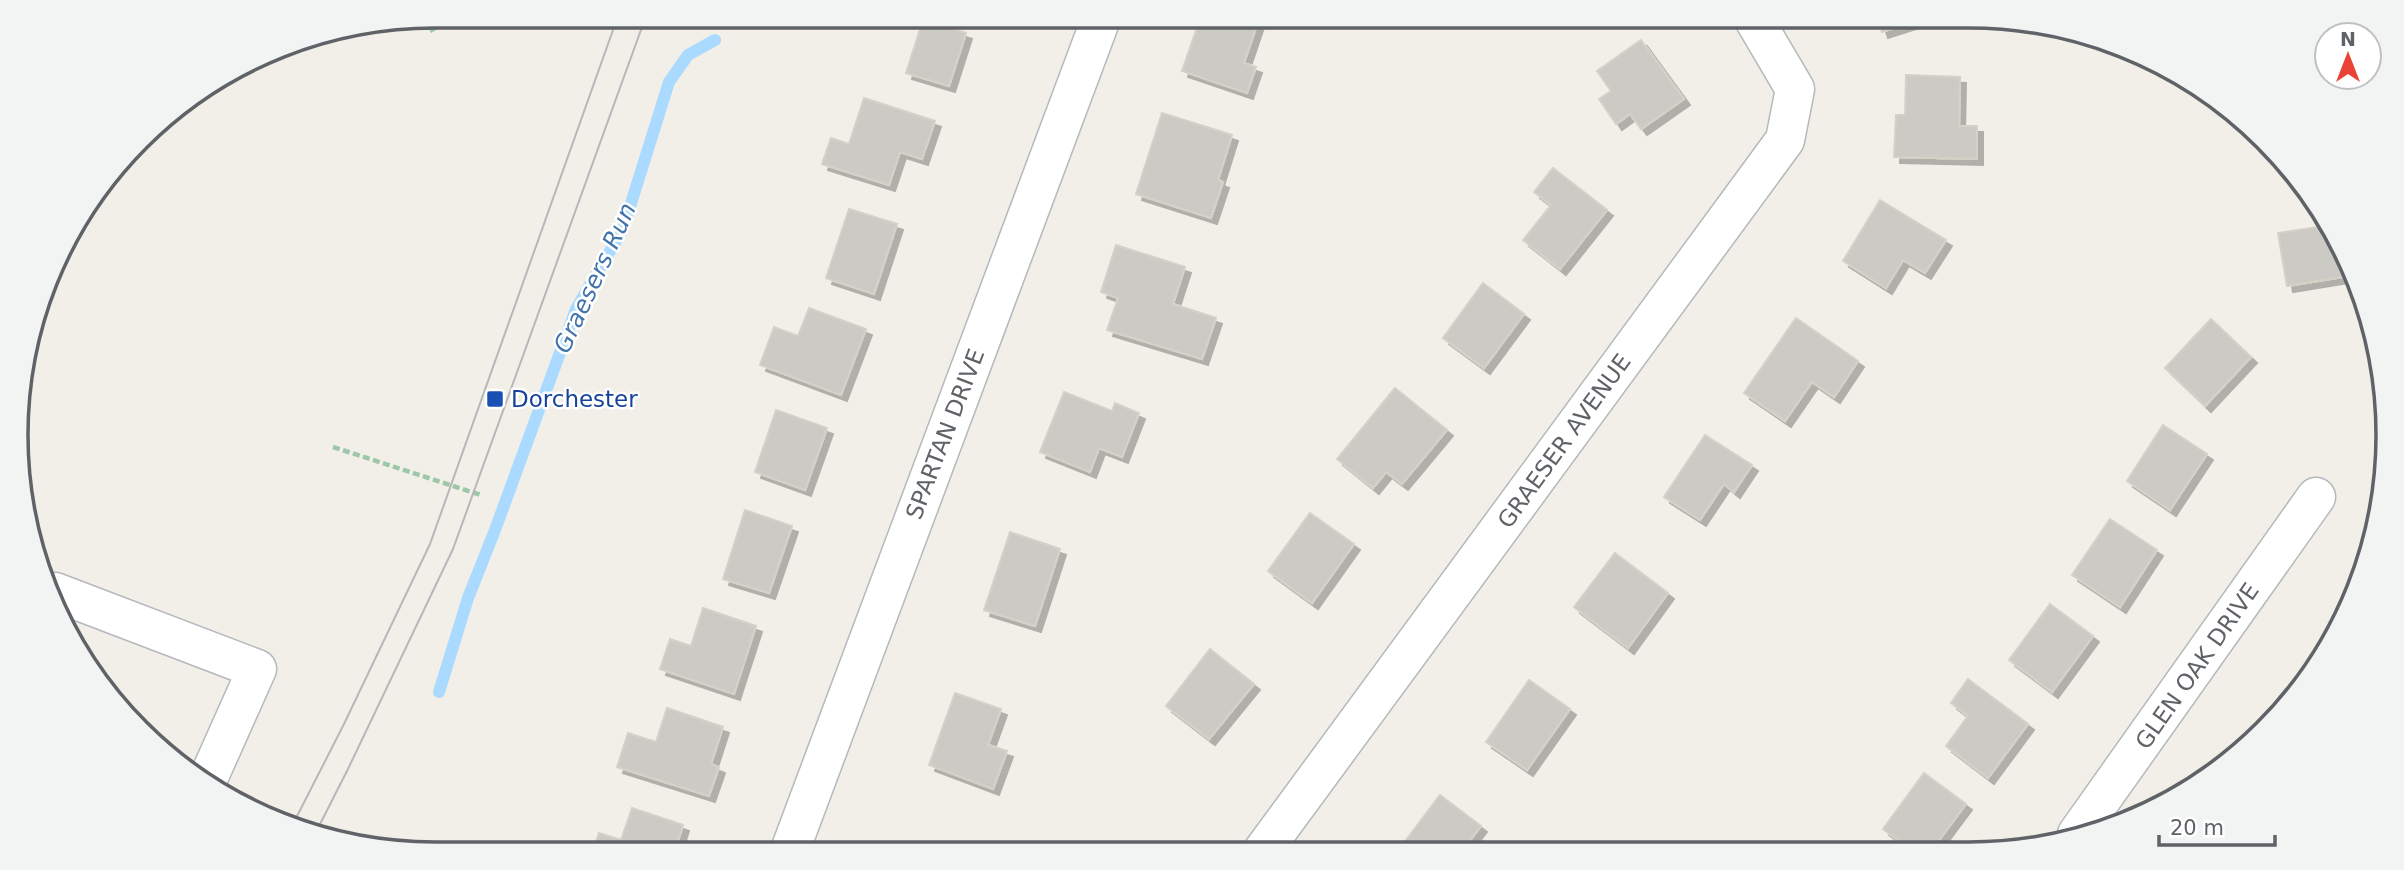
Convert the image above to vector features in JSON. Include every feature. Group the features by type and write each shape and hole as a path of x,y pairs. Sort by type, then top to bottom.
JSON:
{"street":[{"name":"SPARTAN DRIVE","path":"793,842 1098,28"},
{"name":"GRAESER AVENUE","path":"1269,842 1785,140 1795,89 1759,28"},
{"name":"GLEN OAK DRIVE","path":"2083,825 2316,497"},
{"path":"60,594 257,669 210,774"}],"path":[{"path":"430,31 435,28"},
{"path":"333,447 481,495"}],"building":[{"path":"920,28 949,28 966,33 949,86 906,73"},
{"path":"1197,28 1256,28 1244,63 1256,67 1247,93 1182,71"},
{"path":"1641,40 1684,99 1641,129 1630,114 1616,124 1599,99 1611,91 1597,71"},
{"path":"1906,75 1960,77 1959,126 1977,126 1977,159 1894,157 1896,115 1905,115"},
{"path":"864,98 935,121 922,159 900,152 889,185 822,164 831,138 849,144"},
{"path":"1162,113 1232,135 1218,180 1223,182 1211,218 1136,194"},
{"path":"1553,168 1607,210 1560,269 1523,240 1551,205 1534,192"},
{"path":"1880,200 1946,240 1925,273 1903,260 1886,288 1843,261"},
{"path":"849,209 897,224 874,294 826,278"},
{"path":"2318,227 2344,277 2287,286 2278,233"},
{"path":"1116,245 1185,267 1173,304 1216,318 1202,359 1107,330 1118,298 1101,292"},
{"path":"1483,283 1524,314 1484,368 1443,338"},
{"path":"809,308 866,329 841,395 760,365 774,327 798,336"},
{"path":"1796,318 1858,361 1834,397 1812,382 1785,421 1744,393"},
{"path":"2211,319 2251,357 2205,406 2165,368"},
{"path":"1395,388 1447,430 1402,484 1386,472 1373,488 1337,459"},
{"path":"1064,392 1112,411 1115,403 1139,413 1122,457 1099,448 1090,472 1040,452"},
{"path":"776,410 827,428 805,490 755,472"},
{"path":"2163,425 2207,454 2170,510 2127,481"},
{"path":"1705,435 1752,465 1734,492 1724,484 1700,520 1664,497"},
{"path":"745,510 792,526 769,593 723,579"},
{"path":"1310,513 1354,544 1312,603 1268,571"},
{"path":"2110,519 2157,550 2120,607 2072,575"},
{"path":"1010,532 1060,549 1035,626 984,610"},
{"path":"1615,553 1668,593 1628,648 1574,607"},
{"path":"2050,604 2093,636 2052,692 2009,660"},
{"path":"703,608 756,626 734,694 660,669 670,639 691,646"},
{"path":"1210,649 1254,684 1209,739 1166,706"},
{"path":"1968,679 2028,724 1988,778 1946,746 1968,716 1951,703"},
{"path":"1529,680 1570,709 1527,770 1486,742"},
{"path":"955,693 1001,709 988,745 1007,751 993,789 929,765"},
{"path":"667,708 723,727 711,764 719,767 709,796 617,767 628,733 656,742"},
{"path":"1924,773 1966,804 1938,842 1901,842 1883,829"},
{"path":"1440,795 1481,826 1469,842 1405,842"},
{"path":"632,808 683,825 678,842 596,842 599,833 621,840"}],"waterway":[{"name":"Graesers Run","path":"439,692 468,598 576,309 623,229 669,82 688,55 715,40"}],"tram line":[{"path":"296,817 430,544 614,28"},
{"path":"320,825 453,549 642,28"}],"place":[{"name":"Dorchester","path":"495,399"}]}
